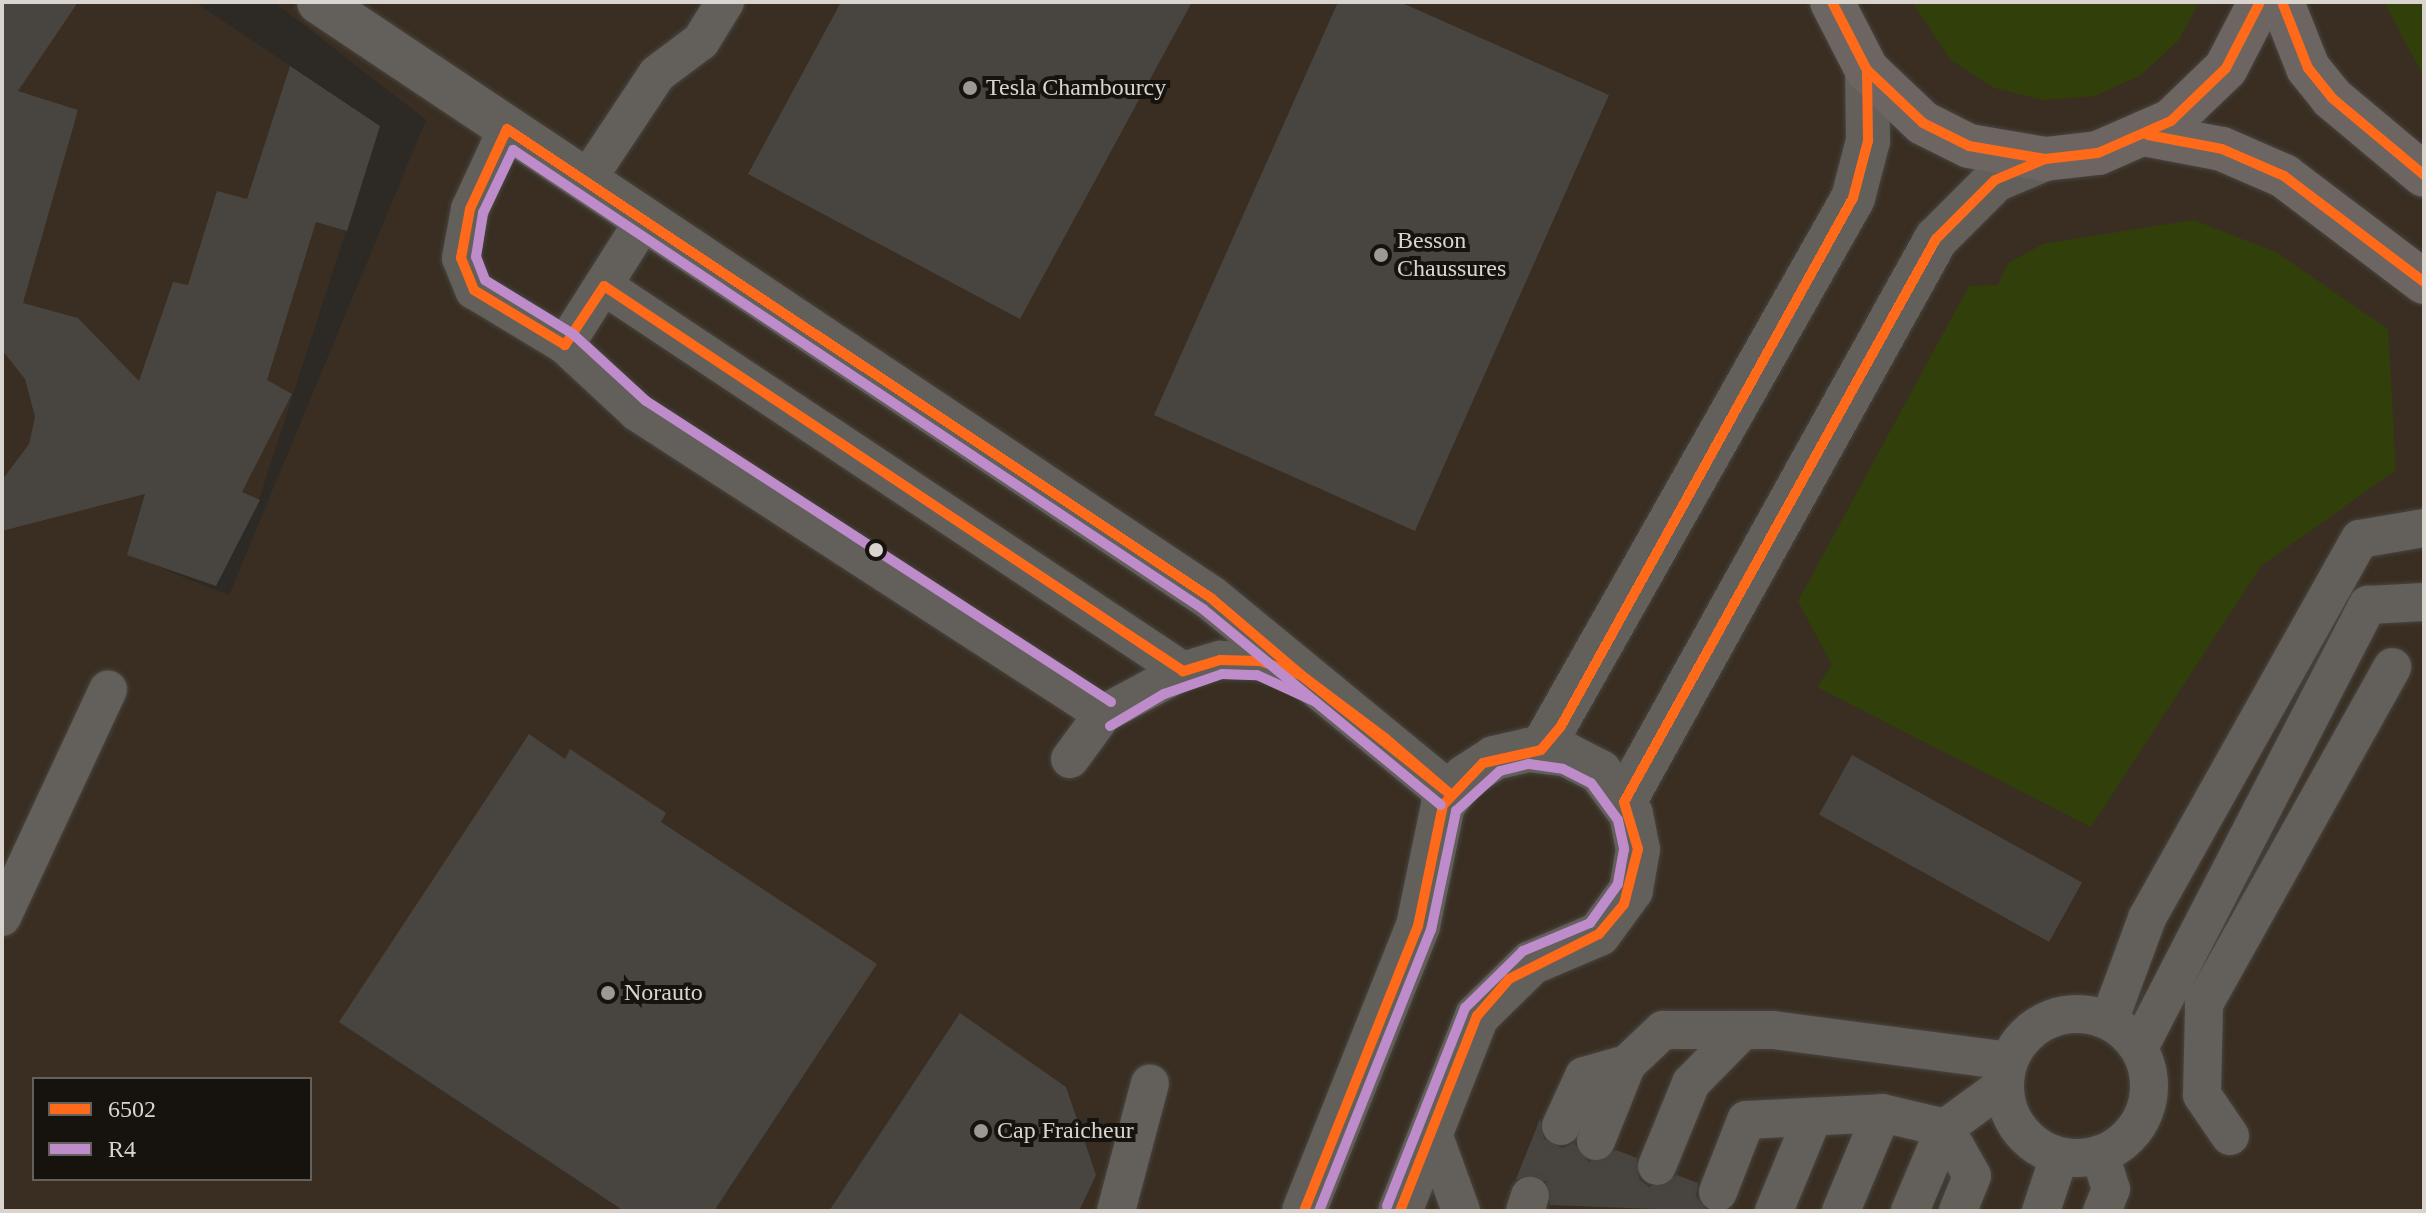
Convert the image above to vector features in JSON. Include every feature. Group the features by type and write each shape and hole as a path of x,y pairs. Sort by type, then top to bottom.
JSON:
{"main road":[{"path":"1832,2 1867,70 1902,107 1945,135 1994,153 2045,159 2098,153 2148,135 2210,87 2241,46 2260,2"},
{"path":"2282,2 2308,68 2332,98 2424,175"},
{"path":"2148,135 2222,149 2284,176 2424,282"}],"street":[{"path":"319,2 1211,598 1301,675 1450,794"},
{"path":"1541,750 1853,198 1868,141 1867,70"},
{"path":"1624,802 1936,239 1995,180 2045,159"},
{"path":"1304,1211 1418,926 1436,823 1450,794 1483,763 1541,750 1589,765 1624,802 1638,849 1624,904 1599,934 1509,979 1477,1016 1400,1211"}],"lane":[{"path":"586,181 657,74 701,41 725,2"},
{"path":"507,129 470,209 461,258 474,290 565,345 637,412 1103,714"},
{"path":"565,345 645,219"},
{"path":"604,286 1183,671"},
{"path":"2109,1021 2147,918 2360,539 2424,528"},
{"path":"2006,1073 2019,1130 2059,1157 2100,1154 2138,1126 2147,1103 2139,1048 2368,605 2424,602"},
{"path":"1070,759 1103,714 1183,671 1220,660 1260,661 1301,675"},
{"path":"2230,1136 2202,1095 2204,1004 2392,667"},
{"path":"2,917 108,690"},
{"path":"1910,1211 1945,1128 2006,1073 2021,1039 2062,1015 2109,1021 2139,1048"},
{"path":"1596,1141 1627,1064 1663,1030 1743,1030 2006,1073"},
{"path":"1657,1166 1691,1083 1743,1030"},
{"path":"1561,1126 1584,1076 1627,1064"},
{"path":"1116,1211 1150,1083"},
{"path":"1841,1211 1882,1113"},
{"path":"1718,1192 1746,1120 1882,1113 1945,1128 1972,1176 1958,1211"},
{"path":"1774,1211 1813,1117"},
{"path":"1431,1128 1461,1211"},
{"path":"2100,1154 2111,1189 2102,1211"},
{"path":"2041,1211 2059,1157"}],"shaded area":[{"path":"2,2 195,2 380,126 259,500 216,586 158,567 229,595 426,120 274,2 2424,2 2424,1211 2,1211"}],"green space":[{"path":"1912,2 2199,2 2179,40 2141,75 2095,96 2043,100 1994,88 1951,60"},
{"path":"2384,2 2424,2 2424,77"},
{"path":"2193,220 2276,252 2388,329 2396,470 2261,566 2091,827 1817,687 1832,665 1798,601 1969,286 1998,285 2008,263 2043,244"}],"building":[{"path":"2,2 78,2 18,91 78,110 23,303 78,318 139,381 173,282 188,285 217,191 247,199 290,66 380,126 347,231 316,222 267,380 292,394 242,492 260,500 216,586 127,555 145,494 2,531 2,480 29,444 35,417 25,379 2,350"},
{"name":"Tesla Chambourcy","path":"841,2 1192,2 1020,319 748,174"},
{"name":"Besson Chaussures","path":"1338,2 1400,2 1609,95 1415,531 1154,415"},
{"name":"Norauto","path":"529,734 565,759 570,749 666,813 661,822 877,964 714,1211 624,1211 339,1022"},
{"path":"1852,755 2082,883 2049,942 1819,814"},
{"name":"Cap Fraicheur","path":"960,1013 1066,1087 1096,1175 1079,1211 829,1211"},
{"path":"1540,1119 1544,1139 1562,1148 1574,1143 1589,1162 1616,1150 1637,1158 1639,1179 1649,1187 1677,1175 1698,1183 1696,1196 1708,1211 1550,1205 1546,1181 1516,1179"}],"transit line":[{"name":"6502","path":"1832,2 1867,70 1923,123 1969,146 2045,159 2098,153 2171,121 2226,68 2260,2"},
{"name":"6502","path":"2282,2 2308,68 2332,98 2424,175"},
{"name":"6502","path":"1304,1211 1418,926 1443,805 1483,763 1541,750 1561,726 1853,198 1868,141 1867,70"},
{"name":"6502","path":"507,129 1211,598 1301,675 1260,661 1220,660 1183,671 604,286 565,345 474,290 461,258 470,209 507,129"},
{"name":"6502","path":"2148,135 2222,149 2284,176 2424,282"},
{"name":"R4","path":"1111,702 646,401 573,334 485,280 476,257 483,213 513,150 1203,609 1441,805"},
{"name":"6502","path":"1400,1211 1477,1016 1509,979 1599,934 1624,904 1638,849 1624,802 1936,239 1995,180 2045,159"},
{"name":"R4","path":"1110,726 1164,694 1222,674 1257,675 1314,701"},
{"name":"6502","path":"1301,675 1385,738 1450,794 1301,675"},
{"name":"R4","path":"1319,1211 1431,930 1456,811 1500,771 1529,764 1563,769 1591,783 1618,820 1624,849 1618,884 1590,923 1523,951 1465,1008 1387,1206"}],"place":[{"name":"Tesla Chambourcy","path":"970,88"},
{"name":"Besson Chaussures","path":"1381,255"},
{"name":"Norauto","path":"608,993"},
{"name":"Cap Fraicheur","path":"981,1131"}]}
